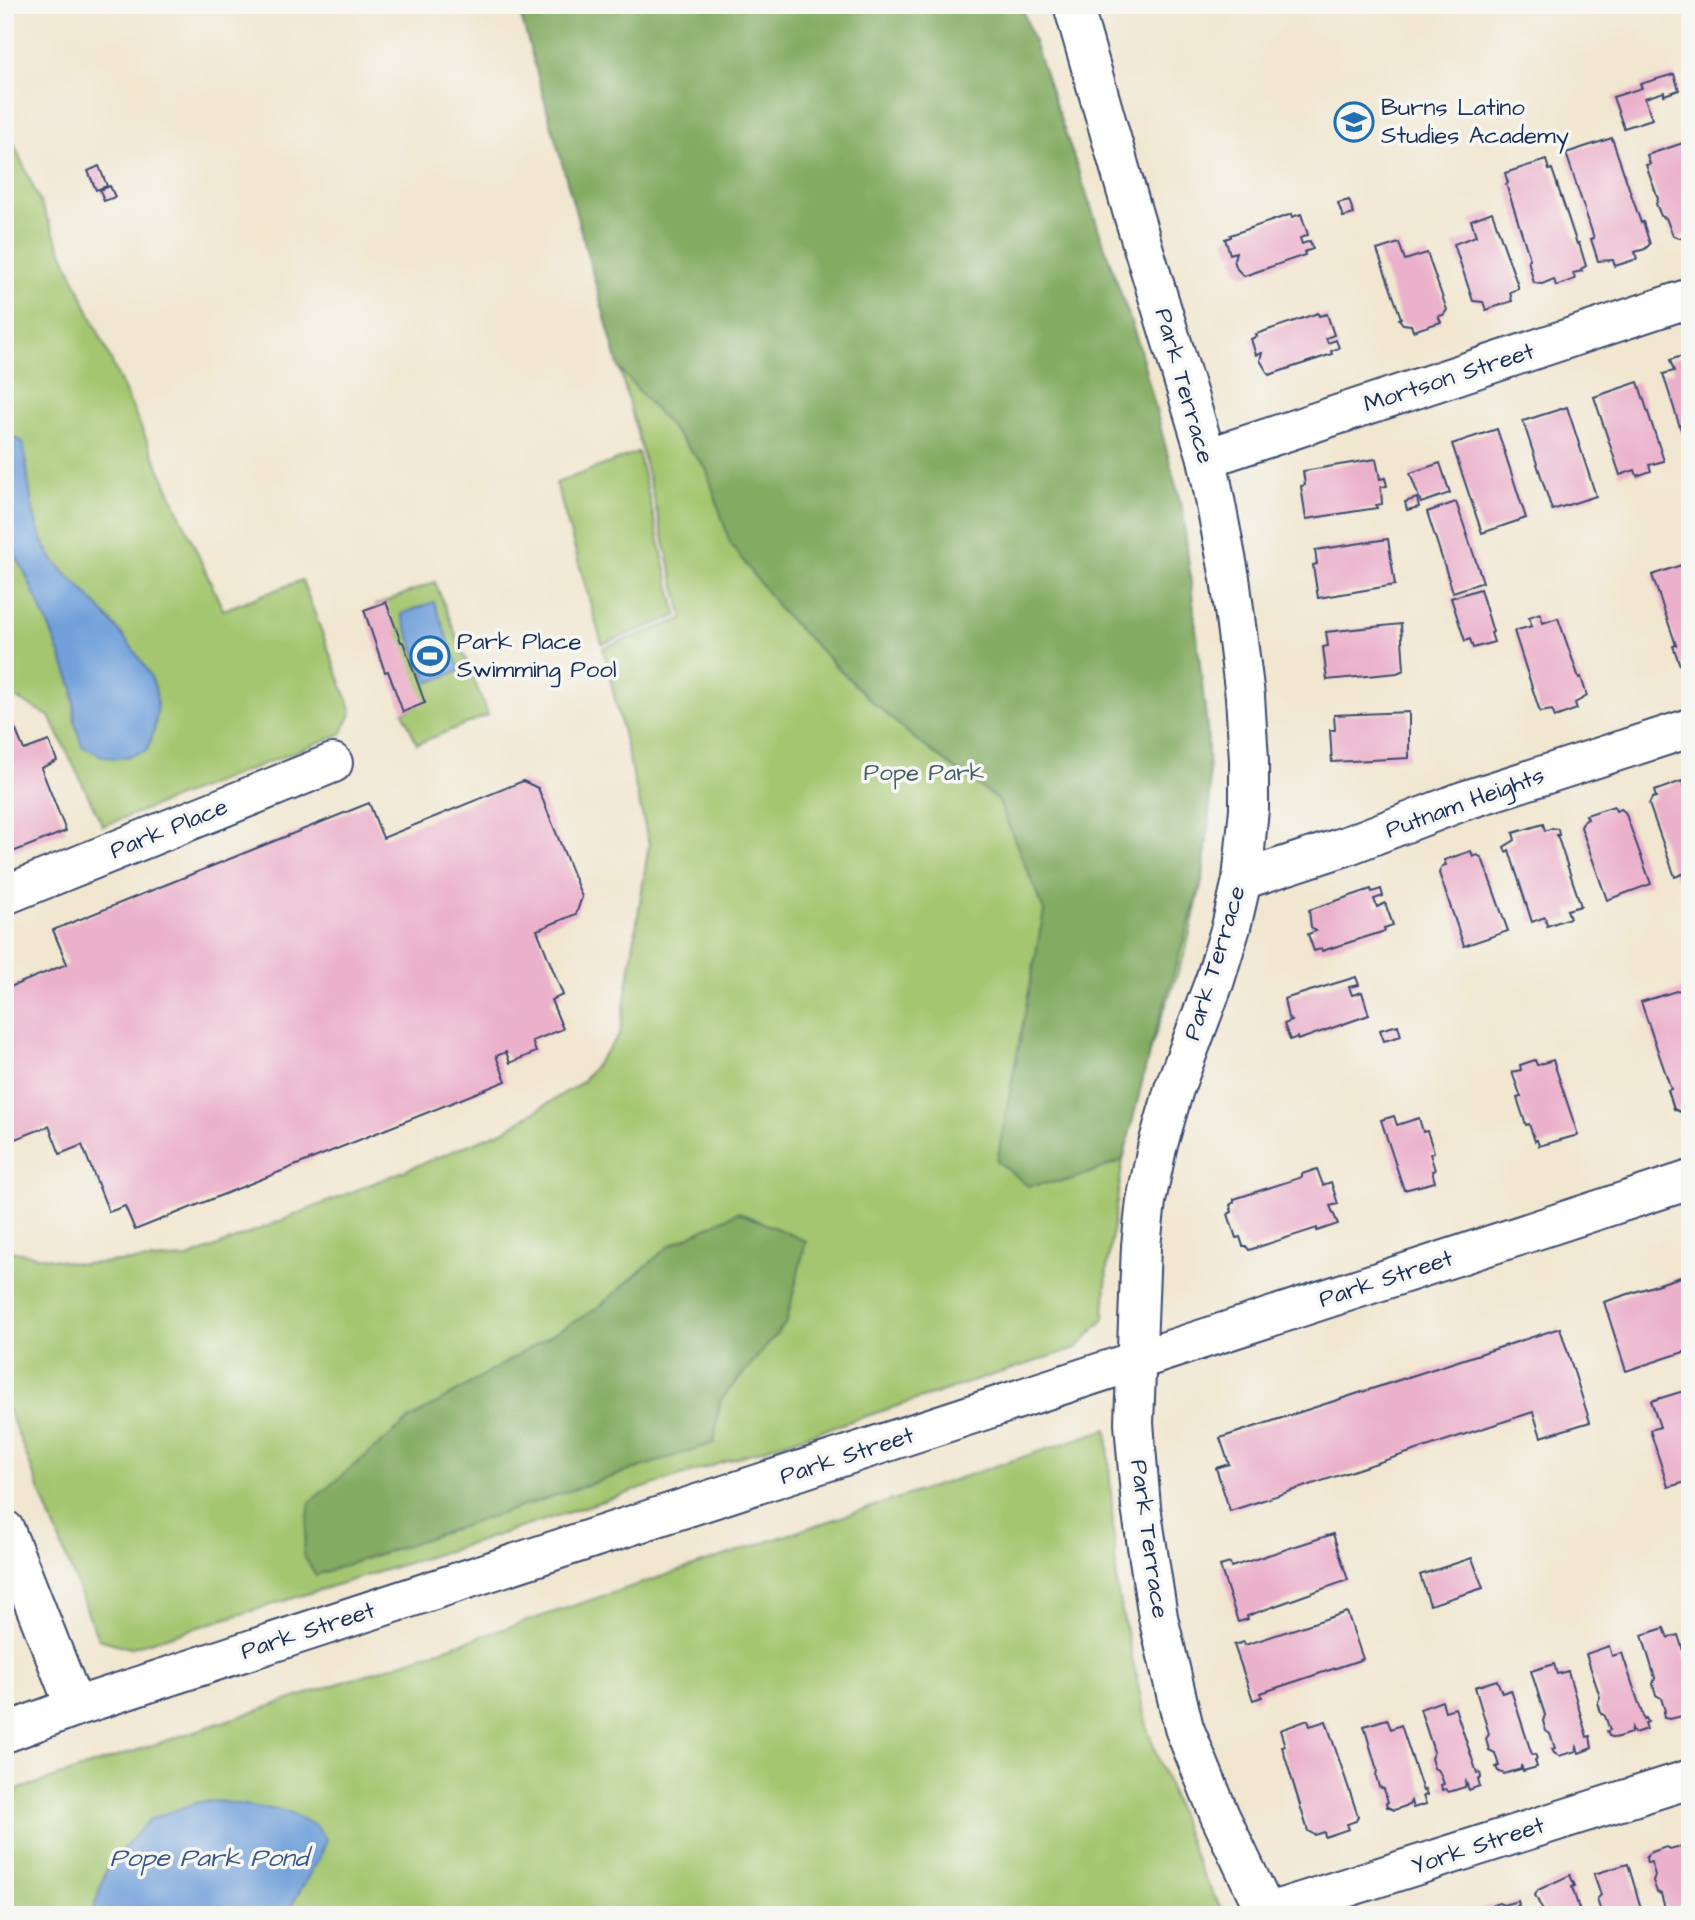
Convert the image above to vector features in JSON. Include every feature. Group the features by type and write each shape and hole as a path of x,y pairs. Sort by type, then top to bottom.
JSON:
{"main road":[{"name":"Park Terrace","path":"1073,5 1207,458 1232,590 1245,696 1249,809 1242,880 1227,940 1174,1089 1157,1147 1146,1201 1141,1246 1134,1423 1141,1507 1158,1617 1184,1728 1220,1816 1267,1914"},
{"name":"Mortson Street","path":"1207,458 1690,298"},
{"name":"Putnam Heights","path":"1242,880 1346,846 1463,801 1690,728"},
{"name":"Park Place","path":"5,895 333,763"},
{"name":"Park Street","path":"5,1733 75,1707 1690,1180"},
{"path":"5,1530 75,1707"},
{"name":"York Street","path":"1267,1914 1690,1779"}],"green space":[{"path":"518,5 1021,5 1139,346 1183,513 1207,728 1210,803 1203,877 1149,1053 1123,1160 1071,1180 1028,1186 997,1161 1044,911 998,800 916,740 868,698 781,611 730,543 706,468 619,368"},
{"name":"Pope Park","path":"1021,5 1139,346 1183,513 1207,728 1210,803 1203,877 1186,950 1149,1053 1123,1160 1107,1268 1104,1319 1077,1348 470,1544 130,1648 98,1639 5,1401 5,1250 79,1264 188,1258 505,1130 582,1082 620,1034 649,844 603,648 683,619 641,447 554,128"},
{"path":"5,124 223,610 302,580 352,712 341,734 103,826 50,717 9,694 5,696"},
{"path":"638,452 677,616 602,644 556,483"},
{"name":"Park Place Swimming Pool","path":"435,582 488,715 417,744 403,712 414,707 376,605"},
{"path":"738,1212 806,1241 786,1323 720,1401 714,1443 316,1575 303,1555 310,1502 410,1419 599,1307 669,1246"},
{"path":"1107,1429 1117,1589 1148,1731 1199,1868 1225,1915 5,1915 5,1794"}],"water":[{"path":"5,433 23,442 34,515 50,555 113,623 151,677 157,711 147,750 113,758 82,746 75,723 73,688 24,571 5,538"},
{"path":"434,602 460,671 428,683 401,614"},
{"name":"Pope Park Pond","path":"217,1801 285,1811 316,1826 326,1839 320,1856 293,1903 294,1915 92,1915 105,1873 150,1819 198,1802"}],"building":[{"path":"1674,74 1679,90 1645,98 1652,119 1624,128 1613,97 1642,88 1640,84"},
{"path":"1612,138 1650,244 1635,252 1637,259 1615,266 1613,260 1598,261 1591,239 1594,238 1566,153"},
{"path":"1686,142 1690,151 1689,240 1687,235 1679,238 1673,236 1666,218 1661,216 1646,165 1650,164 1647,155"},
{"path":"1546,160 1549,170 1552,169 1586,266 1582,271 1573,273 1575,279 1556,286 1554,279 1542,284 1534,283 1528,260 1530,259 1506,184 1505,173"},
{"path":"99,166 107,186 96,190 88,171"},
{"path":"110,186 115,197 104,201 100,190"},
{"path":"1349,200 1354,214 1343,217 1338,203"},
{"path":"1492,212 1518,289 1510,292 1512,301 1486,310 1483,302 1473,301 1454,244 1476,236 1471,220"},
{"path":"1292,214 1292,217 1301,214 1308,235 1300,238 1302,244 1310,241 1313,249 1304,252 1305,255 1244,276 1237,269 1234,260 1236,252 1230,254 1225,239"},
{"path":"1399,243 1405,260 1427,253 1447,310 1438,316 1441,322 1413,331 1411,325 1403,324 1399,319 1401,318 1377,250"},
{"path":"1318,313 1319,316 1327,314 1334,335 1326,338 1328,343 1336,340 1339,348 1331,351 1332,354 1269,375 1260,360 1262,353 1256,355 1251,339 1257,336 1256,334"},
{"path":"1690,353 1689,455 1663,374 1674,371 1670,360"},
{"path":"1638,382 1664,461 1649,465 1651,471 1637,476 1635,470 1620,475 1594,397"},
{"path":"1567,407 1596,496 1552,510 1523,421"},
{"path":"1497,429 1526,518 1482,533 1452,444"},
{"path":"1376,459 1380,479 1385,478 1387,486 1381,487 1382,504 1376,505 1377,508 1306,519 1301,486 1305,485 1303,471"},
{"path":"1440,463 1450,493 1421,503 1410,473"},
{"path":"1417,498 1419,507 1407,510 1405,502"},
{"path":"1456,502 1483,582 1453,592 1427,512"},
{"path":"1388,539 1395,585 1318,598 1313,565 1317,564 1315,550"},
{"path":"1690,562 1690,665 1686,666 1680,665 1673,646 1676,645 1652,575"},
{"path":"1480,589 1494,642 1473,648 1470,639 1465,641 1451,598"},
{"path":"386,602 425,703 403,712 388,671 385,672 364,610"},
{"path":"1540,613 1543,623 1558,618 1587,696 1575,703 1577,709 1555,717 1552,710 1540,712 1514,631 1532,626 1529,617"},
{"path":"1401,624 1404,670 1327,680 1323,647 1328,646 1326,632"},
{"path":"5,704 24,750 49,741 57,761 41,768 66,831 5,855"},
{"path":"1409,712 1409,758 1332,762 1330,730 1335,730 1334,715"},
{"path":"523,781 538,788 582,897 576,914 537,930 563,995 551,1000 563,1029 532,1041 536,1052 510,1063 506,1052 496,1056 506,1081 135,1230 125,1206 109,1212 82,1145 60,1154 49,1126 5,1143 5,989 67,964 53,930 369,803 383,838"},
{"path":"1682,781 1684,788 1690,786 1690,871 1675,877 1649,804 1652,798 1656,797 1654,791"},
{"path":"1614,806 1616,811 1621,809 1625,812 1651,884 1607,900 1581,827 1588,819 1586,815"},
{"path":"1543,824 1545,831 1558,829 1557,835 1581,906 1567,910 1570,918 1547,926 1545,917 1532,922 1509,850 1506,852 1504,847 1515,840 1513,833"},
{"path":"1471,851 1473,857 1477,855 1482,858 1508,931 1464,946 1439,873 1442,866 1446,865 1444,860"},
{"path":"1371,889 1372,892 1381,889 1383,896 1374,899 1377,907 1385,903 1393,925 1384,928 1385,931 1322,951 1314,951 1308,934 1316,931 1311,927 1309,910"},
{"path":"1356,977 1359,985 1349,987 1352,995 1362,992 1369,1015 1298,1040 1297,1037 1290,1040 1284,1024 1292,1021 1288,1018 1284,999"},
{"path":"1686,988 1690,999 1690,1109 1680,1112 1674,1109 1668,1090 1671,1089 1641,1002"},
{"path":"1398,1025 1401,1036 1384,1041 1380,1030"},
{"path":"1535,1060 1537,1065 1553,1060 1578,1135 1539,1146 1537,1140 1535,1141 1529,1124 1526,1125 1517,1098 1521,1097 1512,1072 1521,1070 1520,1065"},
{"path":"1394,1116 1397,1125 1419,1118 1434,1152 1430,1154 1435,1170 1432,1171 1435,1182 1404,1190 1381,1120"},
{"path":"1317,1169 1323,1185 1331,1182 1338,1204 1330,1206 1338,1224 1249,1250 1243,1246 1240,1237 1236,1238 1228,1214 1232,1212 1230,1205 1234,1199 1302,1177 1302,1174"},
{"path":"1690,1274 1690,1350 1626,1371 1604,1302"},
{"path":"1560,1328 1590,1422 1541,1437 1533,1412 1230,1511 1216,1468 1229,1464 1220,1438"},
{"path":"1690,1389 1690,1481 1668,1487 1650,1430 1660,1427 1651,1401"},
{"path":"1333,1534 1348,1580 1247,1616 1248,1619 1238,1622 1220,1566 1230,1563 1231,1567"},
{"path":"1472,1558 1483,1588 1430,1605 1420,1575"},
{"path":"1347,1612 1363,1659 1261,1693 1262,1697 1253,1700 1234,1645 1244,1642 1245,1645"},
{"path":"1664,1628 1668,1638 1678,1635 1690,1673 1690,1708 1686,1715 1670,1719 1664,1718 1661,1698 1656,1695 1653,1684 1655,1678 1642,1635"},
{"path":"1609,1646 1612,1656 1622,1653 1644,1719 1648,1722 1645,1723 1647,1729 1634,1733 1632,1728 1631,1733 1615,1738 1609,1736 1607,1731 1610,1730 1605,1716 1601,1713 1598,1702 1600,1697 1586,1654"},
{"path":"1554,1664 1557,1674 1568,1671 1587,1737 1590,1736 1592,1748 1579,1753 1577,1747 1576,1751 1559,1756 1554,1753 1552,1749 1555,1748 1543,1721 1545,1715 1531,1671"},
{"path":"1497,1680 1502,1693 1511,1690 1532,1755 1535,1754 1537,1759 1537,1767 1523,1771 1521,1765 1521,1769 1504,1774 1496,1767 1499,1766 1495,1753 1489,1750 1486,1739 1489,1734 1475,1687"},
{"path":"1442,1701 1445,1711 1455,1708 1477,1773 1480,1772 1480,1786 1469,1790 1466,1782 1465,1787 1449,1792 1442,1790 1441,1785 1444,1784 1439,1771 1434,1768 1431,1758 1434,1752 1420,1709"},
{"path":"1387,1719 1391,1729 1401,1725 1423,1791 1425,1790 1427,1795 1423,1796 1426,1804 1413,1808 1411,1801 1409,1805 1394,1810 1387,1807 1388,1802 1384,1789 1379,1787 1377,1770 1364,1726"},
{"path":"1308,1720 1310,1726 1326,1721 1358,1816 1356,1821 1347,1824 1349,1829 1325,1837 1324,1832 1315,1835 1308,1831 1282,1747 1285,1746 1280,1730"},
{"path":"1685,1846 1687,1851 1684,1852 1690,1870 1690,1915 1667,1915 1661,1894 1657,1892 1653,1881 1655,1875 1651,1862 1647,1863 1646,1858 1649,1853 1666,1847 1670,1850"},
{"path":"1628,1864 1643,1915 1606,1915 1601,1912 1597,1899 1601,1895 1594,1874"},
{"path":"1570,1875 1581,1915 1542,1915 1543,1911 1535,1895 1538,1890"},
{"path":"1518,1901 1520,1915 1480,1915 1483,1908"}],"place":[{"name":"Burns Latino Studies Academy","path":"1354,122"},
{"name":"Park Place Swimming Pool","path":"430,656"}]}
